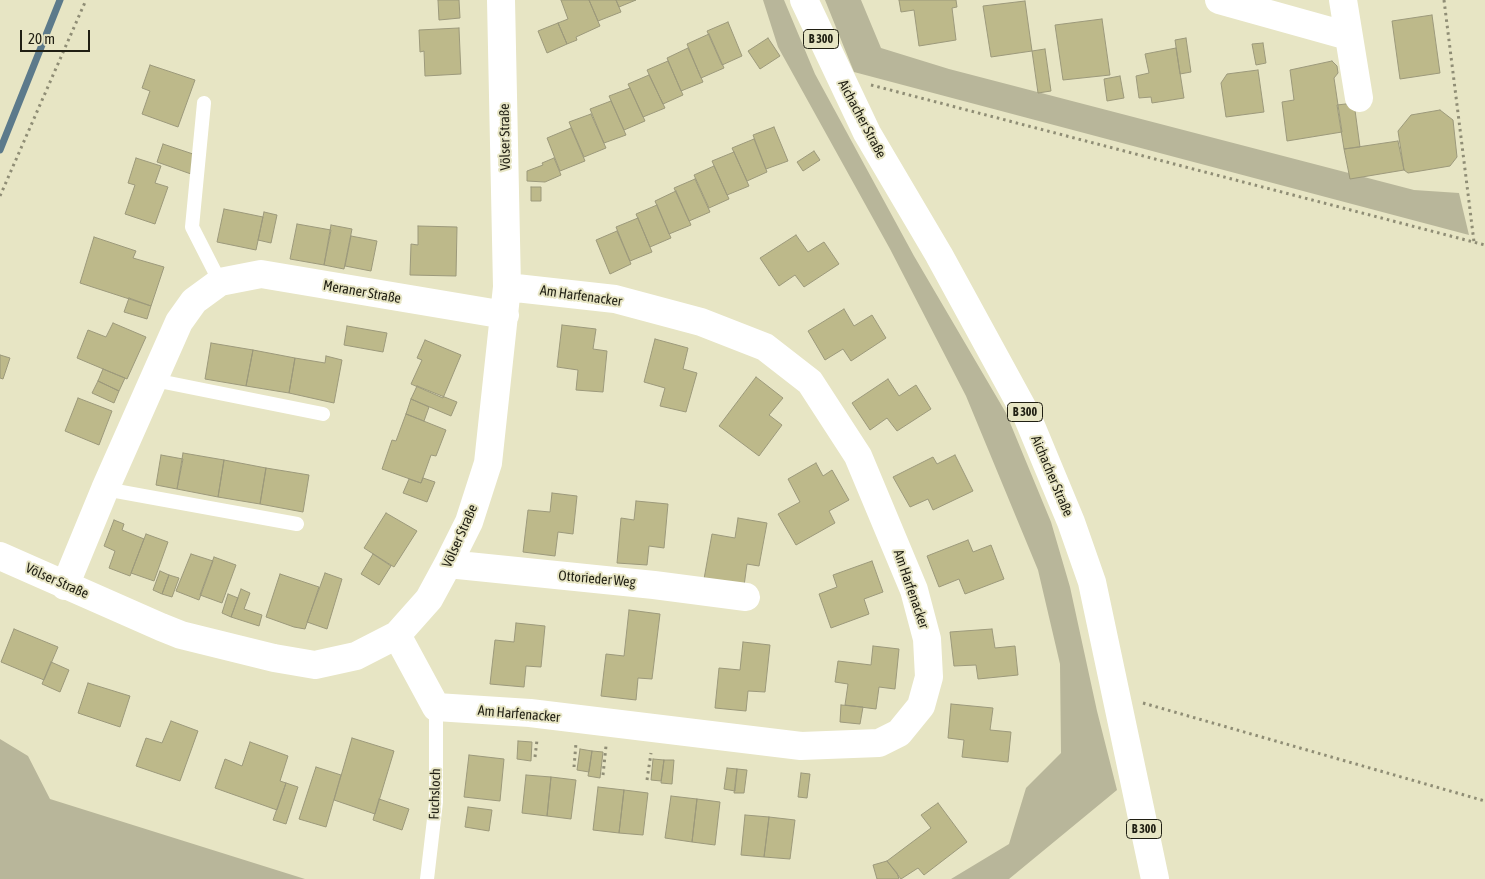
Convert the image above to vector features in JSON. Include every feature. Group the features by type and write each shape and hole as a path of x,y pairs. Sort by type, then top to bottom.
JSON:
{"street":[{"name":"Völser Straße","path":"0,556 181,635 274,658 315,665 356,656 396,635 429,599 469,522 488,463 507,287 501,0"},
{"name":"Aichacher Straße","path":"804,0 866,133 944,264 1027,416 1071,522 1092,582 1155,879"},
{"path":"1219,0 1348,36"},
{"path":"1343,0 1359,98"},
{"name":"Meraner Straße","path":"65,586 105,489 179,322 194,302 220,282 261,274 505,315"},
{"name":"Am Harfenacker","path":"436,708 530,713 802,746 879,743 899,733 921,706 929,677 927,639 914,590 858,456 810,382 765,347 701,322 615,299 507,287"},
{"name":"Ottorieder Weg","path":"448,564 746,597"},
{"path":"396,635 436,708"}],"lane":[{"path":"204,103 192,227 220,282"},
{"path":"154,380 323,414"},
{"path":"105,489 298,524"},
{"name":"Fuchsloch","path":"427,879 436,802 436,708"}],"path":[{"path":"0,196 86,0"},
{"path":"1444,0 1474,242"},
{"path":"839,77 1485,245"},
{"path":"1118,698 1174,710 1485,801"}],"shaded area":[{"path":"763,0 784,0 815,74 914,256 1006,413 1051,522 1070,587 1097,711 1117,790 1009,879 951,879 1009,844 1026,788 1061,753 1060,664 1038,570 966,396 890,249 778,47"},
{"path":"825,0 861,0 881,48 949,69 1414,190 1459,193 1469,235 854,72"},
{"path":"0,739 28,756 50,799 305,879 0,879"}],"building":[{"path":"438,0 459,0 460,18 439,20"},
{"path":"561,0 589,0 600,26 576,37 577,40 567,44 558,23 568,19"},
{"path":"589,0 616,0 621,12 598,21"},
{"path":"616,0 636,0 619,7"},
{"path":"899,0 956,0 957,7 952,8 956,40 919,46 914,10 901,12"},
{"path":"1025,1 1032,51 991,57 983,6"},
{"path":"1432,15 1440,73 1400,79 1392,21"},
{"path":"1102,19 1110,75 1063,80 1055,25"},
{"path":"728,22 742,56 722,65 707,31"},
{"path":"558,23 567,44 547,53 538,31"},
{"path":"459,28 461,74 425,76 424,51 420,52 419,30"},
{"path":"709,34 724,68 701,78 687,44"},
{"path":"768,38 780,56 760,69 748,51"},
{"path":"1186,38 1191,72 1180,74 1175,40"},
{"path":"1263,43 1266,63 1256,65 1252,44"},
{"path":"688,48 703,82 681,91 667,58"},
{"path":"1176,48 1184,98 1152,103 1151,97 1139,98 1136,76 1149,73 1145,54"},
{"path":"1045,49 1051,91 1038,93 1032,51"},
{"path":"668,61 683,95 663,104 647,70"},
{"path":"1332,61 1337,66 1338,73 1334,78 1342,132 1287,141 1282,102 1294,100 1290,70"},
{"path":"150,65 195,80 178,127 142,114 150,91 142,88"},
{"path":"1258,70 1264,112 1226,117 1221,83 1227,74"},
{"path":"649,75 665,108 643,117 628,84"},
{"path":"1120,76 1124,98 1107,101 1104,79"},
{"path":"630,88 645,121 624,130 609,96"},
{"path":"611,101 626,135 604,143 590,109"},
{"path":"1354,103 1360,147 1344,149 1337,105"},
{"path":"1440,110 1453,120 1457,157 1450,166 1408,173 1404,170 1398,131 1411,115"},
{"path":"591,114 606,148 584,157 569,122"},
{"path":"774,127 788,161 766,169 753,135"},
{"path":"571,128 585,161 560,171 547,138"},
{"path":"754,139 767,172 747,181 732,148"},
{"path":"1398,141 1404,170 1350,179 1344,149"},
{"path":"163,144 193,154 191,174 157,162"},
{"path":"814,151 820,160 803,171 797,162"},
{"path":"734,152 749,186 727,195 712,161"},
{"path":"136,158 161,166 155,183 168,187 155,224 125,214 135,185 128,183"},
{"path":"554,158 561,175 545,182 527,181 527,171 543,165 542,163"},
{"path":"714,166 729,199 709,208 694,175"},
{"path":"695,179 710,212 689,221 674,188"},
{"path":"531,187 541,187 541,201 531,201"},
{"path":"676,191 691,225 669,234 655,201"},
{"path":"657,205 671,238 650,247 636,214"},
{"path":"224,209 263,217 256,250 217,242"},
{"path":"264,212 277,215 271,243 258,240"},
{"path":"638,218 652,252 630,261 616,227"},
{"path":"297,224 331,230 324,265 290,259"},
{"path":"331,225 352,229 344,269 324,265"},
{"path":"418,226 457,227 456,276 410,275 411,244 418,245"},
{"path":"617,231 631,264 610,274 596,240"},
{"path":"796,235 808,252 824,242 839,264 804,287 795,275 779,286 760,258"},
{"path":"351,236 377,241 371,271 345,266"},
{"path":"94,237 136,251 133,258 164,267 151,306 80,283"},
{"path":"129,298 151,306 147,319 124,312"},
{"path":"844,309 854,326 872,315 886,338 851,361 843,349 825,360 808,331"},
{"path":"113,323 146,337 127,379 77,358 88,330 106,337"},
{"path":"562,325 596,329 593,349 607,351 603,392 576,390 578,370 557,367"},
{"path":"347,326 387,333 383,352 344,345"},
{"path":"655,339 688,348 683,369 697,373 686,412 660,406 665,388 644,382"},
{"path":"425,340 461,355 443,398 411,384 422,360 417,358"},
{"path":"211,343 253,350 246,386 205,379"},
{"path":"253,350 295,358 289,393 246,386"},
{"path":"0,355 10,358 3,379 0,378"},
{"path":"326,356 342,360 334,403 289,393 295,358 325,363"},
{"path":"103,369 125,378 119,391 98,381"},
{"path":"756,377 783,398 769,415 782,425 759,456 719,426"},
{"path":"888,379 899,396 916,385 931,409 897,431 887,418 870,430 852,403"},
{"path":"98,381 119,391 114,403 92,393"},
{"path":"417,386 457,402 451,416 411,399"},
{"path":"78,398 112,411 99,445 65,431"},
{"path":"411,399 429,407 424,421 406,414"},
{"path":"406,414 446,430 436,456 431,455 421,483 382,469 392,440 396,441"},
{"path":"183,453 224,460 218,497 177,489"},
{"path":"161,455 183,459 177,489 156,485"},
{"path":"955,455 973,491 933,510 928,499 910,507 893,477 933,457 937,464"},
{"path":"224,460 266,468 260,504 218,497"},
{"path":"816,463 823,476 832,470 849,500 829,511 835,523 796,545 778,514 800,502 788,479"},
{"path":"266,468 309,475 303,512 260,504"},
{"path":"423,478 435,482 427,502 403,493 409,479 421,483"},
{"path":"552,493 577,496 573,534 558,532 555,556 523,552 528,510 550,512"},
{"path":"636,501 668,504 664,548 649,546 647,565 617,563 621,518 634,520"},
{"path":"386,513 417,531 394,567 364,548"},
{"path":"738,518 767,523 759,566 747,564 744,586 704,579 712,534 735,538"},
{"path":"114,520 124,524 122,530 144,539 130,576 109,568 115,551 104,546"},
{"path":"146,534 168,542 154,581 131,573"},
{"path":"968,540 973,552 991,545 1004,579 965,594 959,579 939,587 927,556"},
{"path":"191,554 213,561 199,600 176,591"},
{"path":"373,554 391,566 379,585 361,574"},
{"path":"214,557 236,565 222,603 200,595"},
{"path":"872,561 883,592 864,599 869,614 831,628 819,594 837,587 833,575"},
{"path":"160,571 169,575 162,594 153,590"},
{"path":"325,573 342,579 327,629 307,622"},
{"path":"280,574 319,587 305,629 266,617"},
{"path":"169,575 179,578 172,597 162,594"},
{"path":"241,589 250,593 244,609 262,615 259,626 231,617"},
{"path":"228,594 238,598 231,617 222,613"},
{"path":"629,610 660,614 652,679 638,678 636,700 601,696 606,654 624,656"},
{"path":"516,623 545,626 541,667 526,666 524,687 490,684 495,640 514,642"},
{"path":"14,629 58,647 44,680 1,662"},
{"path":"992,629 995,648 1015,646 1018,675 978,679 976,665 954,666 950,632"},
{"path":"743,642 770,645 765,692 748,691 746,711 715,708 719,668 740,670"},
{"path":"873,646 899,649 895,689 879,687 876,709 845,705 848,684 835,682 838,661 871,665"},
{"path":"51,662 69,670 60,692 42,684"},
{"path":"88,683 130,696 120,727 78,713"},
{"path":"951,704 993,708 990,730 1011,732 1008,762 962,757 964,740 948,738"},
{"path":"841,705 863,707 860,724 840,722"},
{"path":"171,721 198,731 180,781 136,766 146,738 162,743"},
{"path":"352,738 394,751 375,814 334,800"},
{"path":"518,741 532,742 531,761 517,759"},
{"path":"250,742 288,756 280,781 286,783 277,810 215,788 225,759 242,766"},
{"path":"580,749 592,751 589,772 577,770"},
{"path":"592,751 603,752 600,778 588,776"},
{"path":"469,755 504,759 500,801 464,797"},
{"path":"653,759 664,760 661,781 651,780"},
{"path":"664,760 674,760 672,784 661,783"},
{"path":"316,767 341,775 326,827 299,819"},
{"path":"727,768 737,769 735,791 724,789"},
{"path":"737,769 747,770 744,793 734,793"},
{"path":"801,773 810,774 807,798 798,797"},
{"path":"526,775 551,777 547,816 522,813"},
{"path":"551,777 576,780 571,819 547,816"},
{"path":"286,783 298,787 286,824 273,820"},
{"path":"598,787 624,790 619,833 593,830"},
{"path":"624,790 648,793 643,835 619,833"},
{"path":"671,796 697,799 692,842 665,838"},
{"path":"379,799 409,809 402,830 373,820"},
{"path":"697,799 720,802 715,845 692,842"},
{"path":"938,803 967,842 924,875 918,868 901,879 887,861 931,828 921,815"},
{"path":"468,807 492,810 489,831 465,827"},
{"path":"745,815 769,817 764,857 741,855"},
{"path":"769,817 795,820 790,859 764,857"},
{"path":"887,861 897,873 899,879 877,879 873,865"}],"waterway":[{"path":"0,150 60,0"}]}
